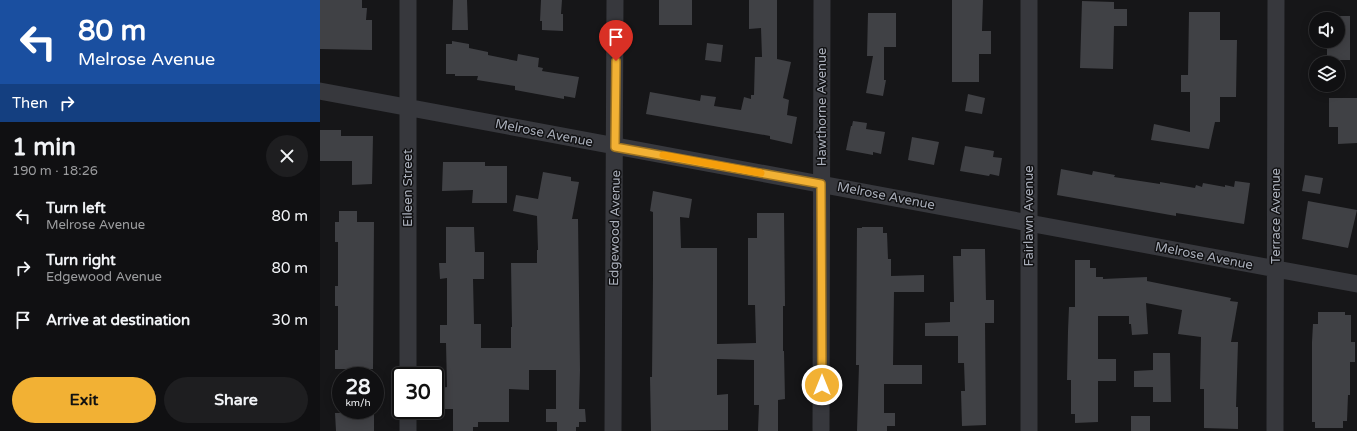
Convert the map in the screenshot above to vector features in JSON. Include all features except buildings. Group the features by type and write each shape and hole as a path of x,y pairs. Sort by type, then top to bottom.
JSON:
{"street":[{"name":"Eileen Street","path":"408,0 408,367"},
{"name":"Edgewood Avenue","path":"613,431 616,0"},
{"name":"Hawthorne Avenue","path":"822,0 822,431"},
{"name":"Fairlawn Avenue","path":"1029,0 1029,431"},
{"name":"Terrace Avenue","path":"1275,431 1276,0"},
{"name":"Melrose Avenue","path":"320,92 408,107 615,147 1357,284"},
{"path":"408,419 408,431"}],"slow traffic":[{"path":"663,155 761,173"}],"route":[{"path":"616,61 615,147 821,184 822,385"}]}
